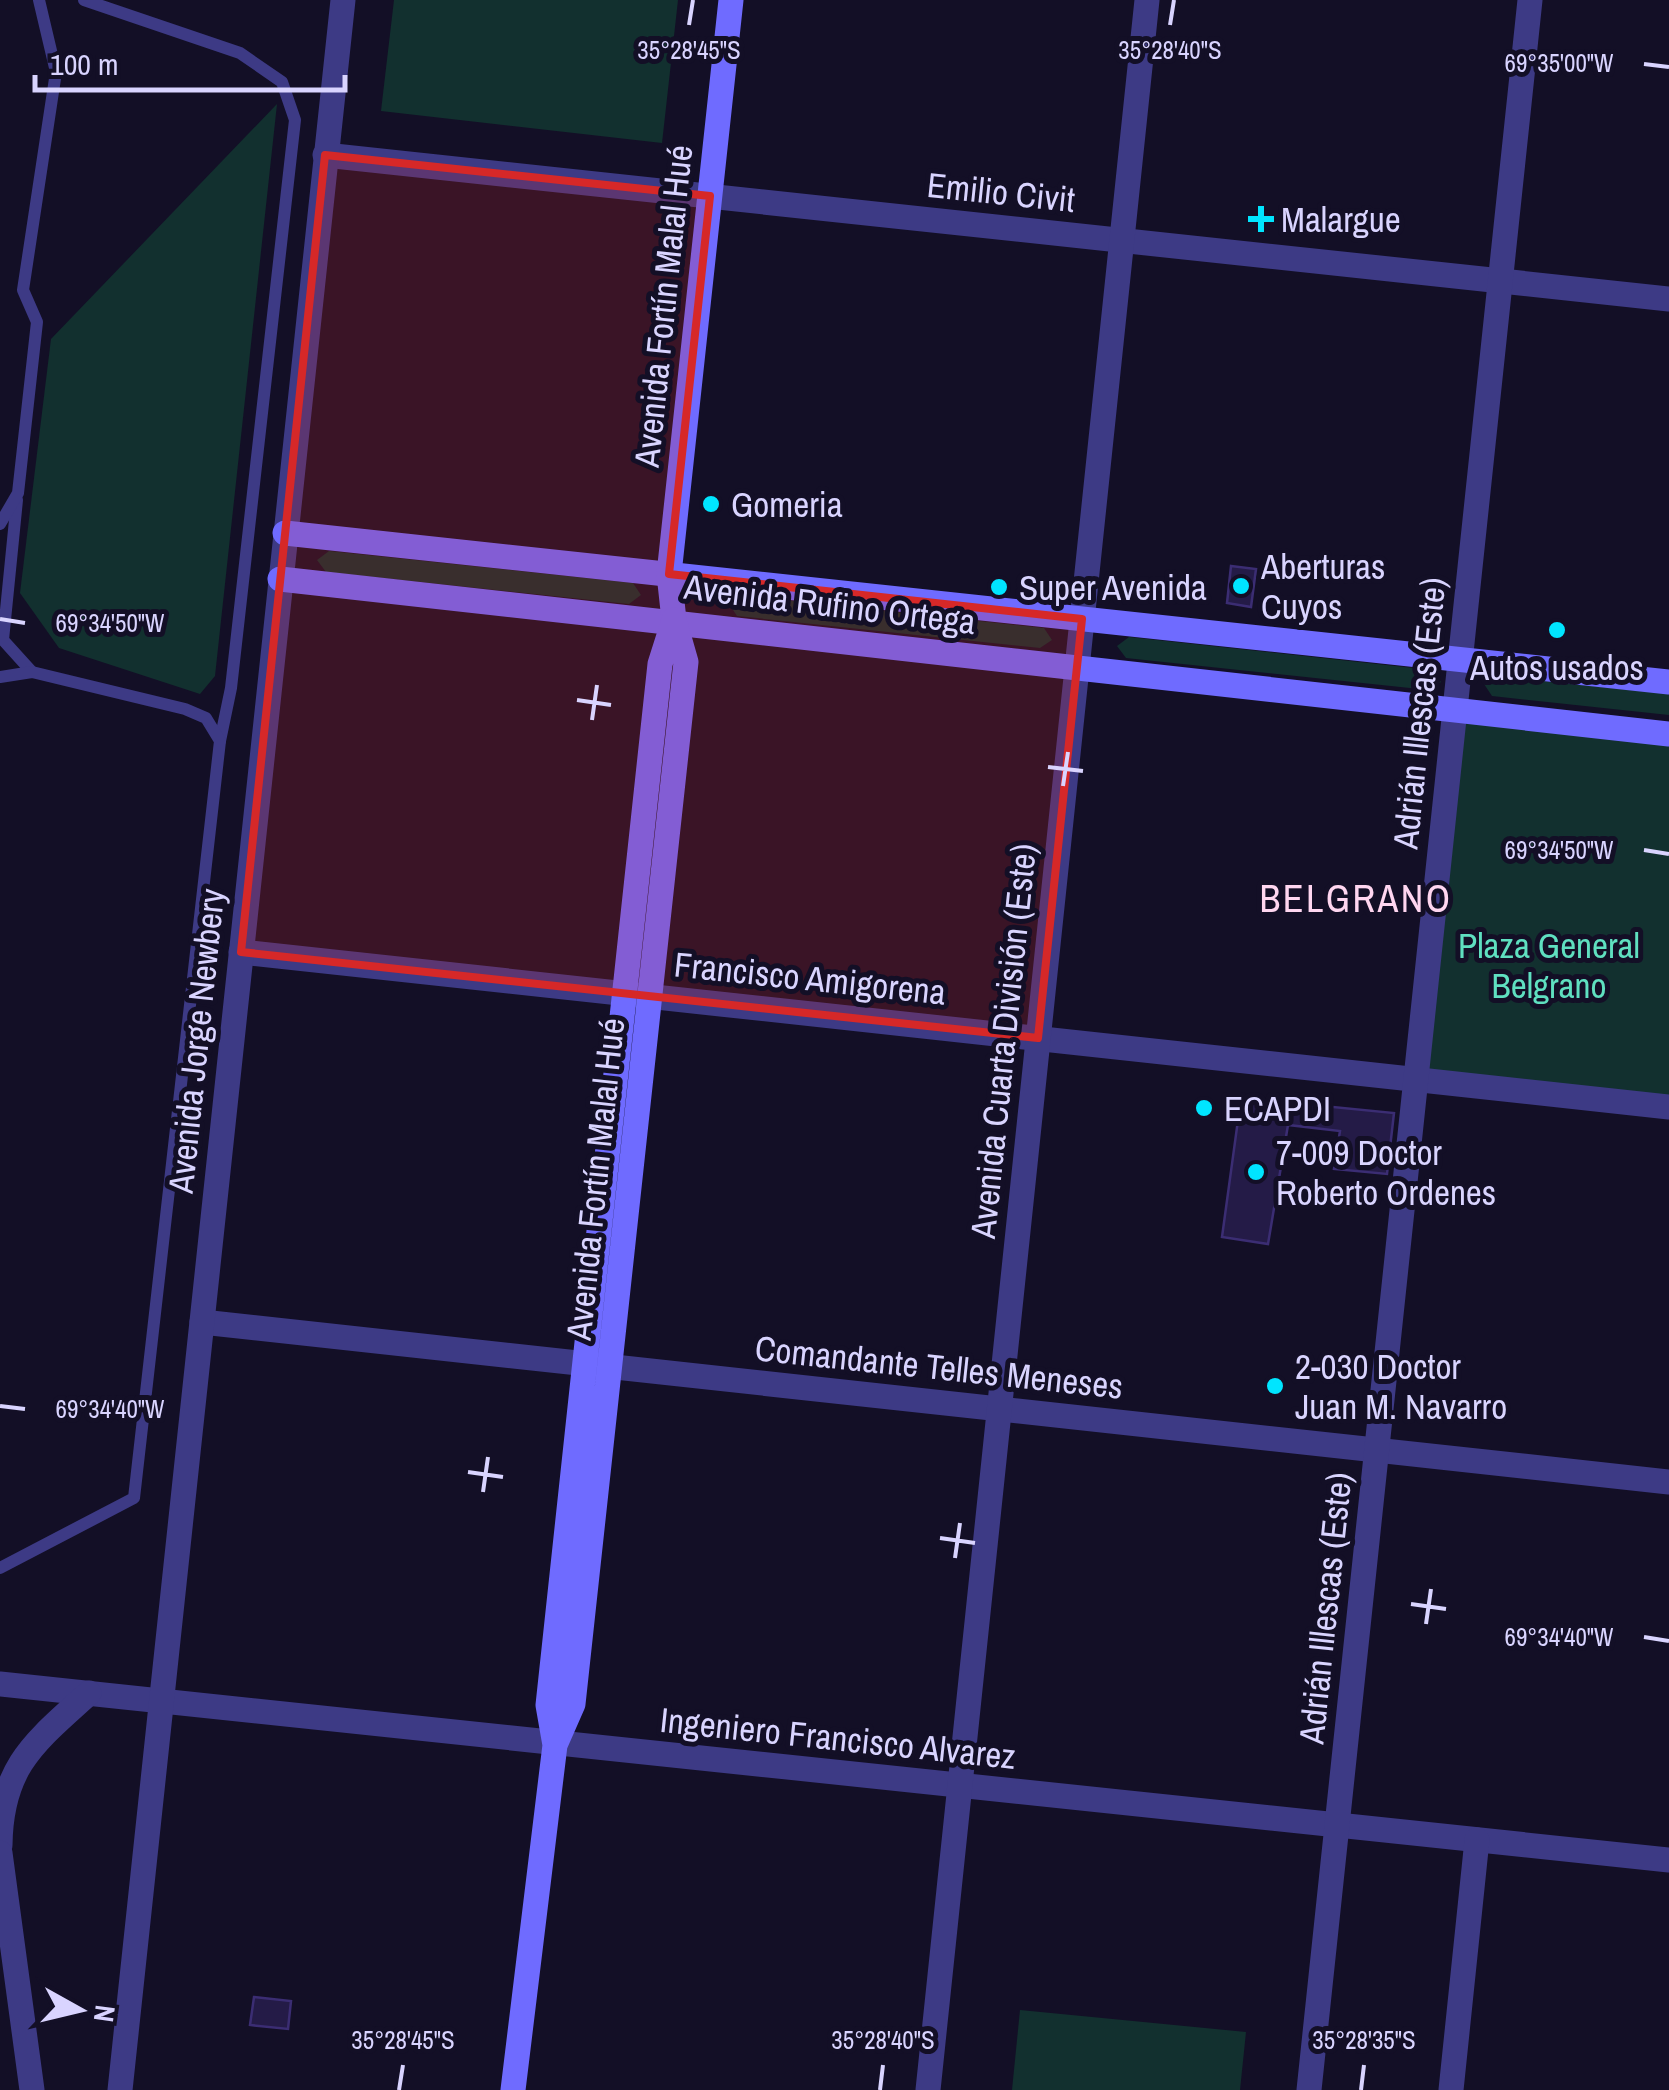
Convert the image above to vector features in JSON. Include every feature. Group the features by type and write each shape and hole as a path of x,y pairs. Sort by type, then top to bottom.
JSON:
{"main road":[{"name":"Avenida Fortín Malal Hué","path":"513,2090 555,1745 573,1704 597,1365 637,995 686,662 674,620 669,574 731,0"},
{"name":"Avenida Rufino Ortega","path":"285,533 1669,682"},
{"name":"Avenida Rufino Ortega","path":"280,579 1669,734"}],"street":[{"name":"Avenida Jorge Newbery","path":"120,2090 343,0"},
{"name":"Avenida Cuarta División (Este)","path":"928,2090 1146,0"},
{"name":"Adrián Illescas (Este)","path":"1309,2090 1530,0"},
{"name":"Emilio Civit","path":"326,155 1669,299"},
{"name":"Francisco Amigorena","path":"241,952 1669,1107"},
{"name":"Comandante Telles Meneses","path":"202,1322 1669,1482"},
{"name":"Ingeniero Francisco Alvarez","path":"0,1684 1669,1860"},
{"path":"0,1844 0,1808 20,1760 90,1694"},
{"path":"1450,2090 1477,1840"},
{"path":"0,1853 32,2090"}],"lane":[{"path":"32,672 2,639 37,322 23,290 56,72 40,0"},
{"path":"0,1568 134,1498 295,120 282,82 240,53 84,0"},
{"path":"0,524 18,493"},
{"path":"0,677 32,672 185,710 206,718 220,741"}],"highlighted area":[{"path":"325,155 710,196 669,574 1082,619 1038,1038 241,952"}],"green space":[{"path":"394,0 678,0 662,143 381,111"},
{"path":"277,104 215,676 200,694 59,648 20,593 51,339"},
{"path":"329,551 633,583 641,595 629,604 326,572 317,560"},
{"path":"740,595 1044,628 1052,640 1040,648 737,616 729,604"},
{"path":"1129,637 1432,670 1441,682 1429,690 1126,658 1117,646"},
{"path":"1496,676 1669,694 1669,715 1492,696 1484,684"},
{"name":"Plaza General Belgrano","path":"1454,711 1669,734 1669,1107 1416,1080"},
{"path":"1020,2010 1246,2032 1240,2090 1012,2090"}],"building":[{"name":"Aberturas Cuyos","path":"1231,566 1256,569 1251,607 1227,603"},
{"name":"7-009 Doctor Roberto Ordenes","path":"1241,1098 1394,1113 1387,1174 1334,1169 1340,1131 1288,1125 1268,1244 1222,1237"},
{"path":"254,1997 291,2001 288,2029 250,2025"}],"place":[{"name":"Malargue","path":"1261,219"},
{"name":"Gomeria","path":"711,504"},
{"name":"Aberturas Cuyos","path":"1241,586"},
{"name":"Super Avenida","path":"999,587"},
{"name":"Autos usados","path":"1557,630"},
{"name":"ECAPDI","path":"1204,1108"},
{"name":"7-009 Doctor Roberto Ordenes","path":"1256,1172"},
{"name":"2-030 Doctor Juan M. Navarro","path":"1275,1386"}],"district":[{"name":"BELGRANO","path":"1356,898"}]}
